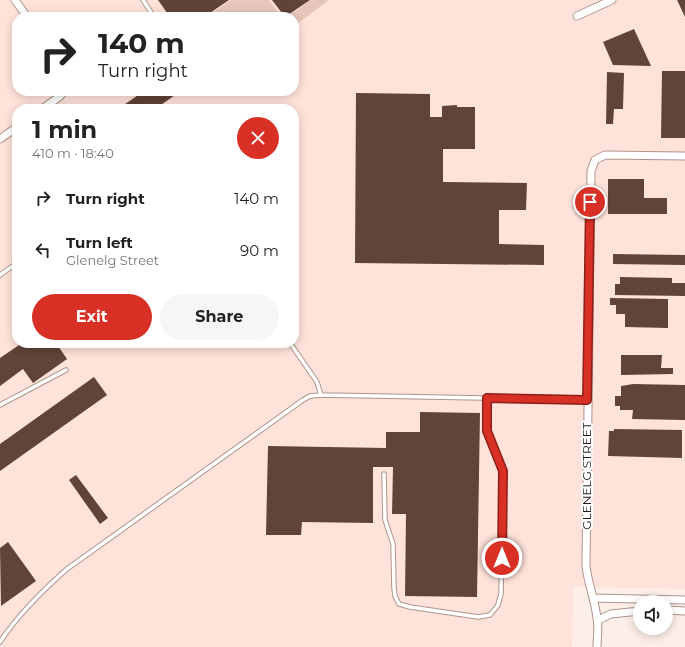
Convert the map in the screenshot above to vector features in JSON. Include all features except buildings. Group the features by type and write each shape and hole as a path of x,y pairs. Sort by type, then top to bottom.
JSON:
{"street":[{"path":"15,0 23,12"},
{"path":"576,16 612,0"},
{"path":"48,104 58,96"},
{"path":"0,139 12,131"},
{"name":"GLENELG STREET","path":"597,647 598,620 593,598 588,585 586,566 591,171 595,160 605,155 685,156"},
{"path":"593,598 685,600"},
{"path":"673,610 685,611"},
{"path":"598,620 611,614 633,612"}],"lane":[{"path":"143,0 151,12"},
{"path":"0,275 12,267"},
{"path":"293,348 317,382 321,395"},
{"path":"0,405 66,370"},
{"path":"0,642 17,620 46,588 67,569 310,396 587,400"},
{"path":"384,474 385,520 393,544 394,588 395,596 399,604 403,606 478,616 490,615 496,609 500,600 502,587 503,471 487,431 487,398"}],"shaded area":[{"path":"0,0 685,0 685,589 573,587 572,647 0,647"},
{"path":"231,0 269,0 278,12 213,12"},
{"path":"311,0 329,0 299,22 299,12 294,12"}],"route":[{"path":"502,558 503,471 488,436 486,426 487,398 587,400 590,202"}]}
